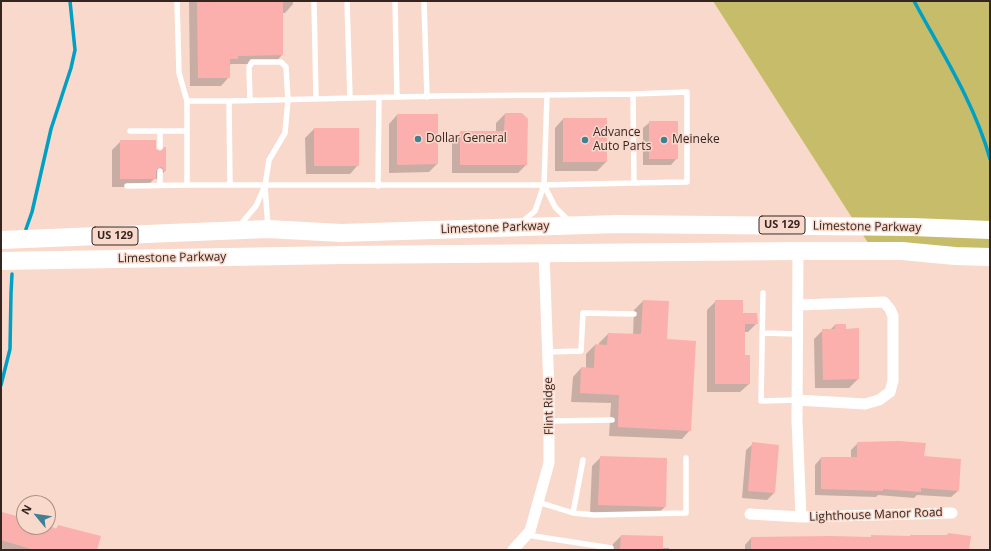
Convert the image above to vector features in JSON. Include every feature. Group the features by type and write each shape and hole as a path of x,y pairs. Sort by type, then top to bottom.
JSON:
{"main road":[{"name":"Limestone Parkway","path":"1,240 268,229 341,233 617,224 798,225 990,230"},
{"path":"798,225 798,251"},
{"path":"268,229 268,256"},
{"name":"Limestone Parkway","path":"1,261 268,256 798,251 902,251 955,256 990,256"}],"street":[{"name":"Lighthouse Manor Road","path":"798,251 797,400 801,517"},
{"name":"Flint Ridge","path":"513,550 530,531 549,463 544,253"},
{"path":"797,400 865,404 879,400 890,392 893,381 893,316 884,302 798,305"},
{"name":"Lighthouse Manor Road","path":"750,514 801,517 952,513"}],"lane":[{"path":"177,1 179,73 187,101 187,185"},
{"path":"314,1 316,99"},
{"path":"347,1 350,98"},
{"path":"395,1 397,97"},
{"path":"424,1 427,97"},
{"path":"250,100 249,67 252,62 281,62 286,67 288,100 285,133 269,160 265,186 268,229"},
{"path":"128,186 230,184 265,186 544,185 687,182 687,92 547,96 187,101"},
{"path":"633,94 634,183"},
{"path":"516,227 535,211 544,185 547,96"},
{"path":"378,186 379,98"},
{"path":"229,101 230,184"},
{"path":"130,131 186,131"},
{"path":"160,131 160,147"},
{"path":"160,171 160,185"},
{"path":"544,185 555,207 574,225"},
{"path":"228,231 241,224 256,206 265,186"},
{"path":"763,293 761,401 797,400"},
{"path":"547,352 581,351 583,313 634,314"},
{"path":"762,334 797,334"},
{"path":"549,421 612,420"},
{"path":"538,502 574,513 594,515 686,513 686,458"},
{"path":"574,513 583,460"},
{"path":"527,534 611,548"}],"shaded area":[{"path":"713,1 990,1 990,249 872,249"}],"building":[{"path":"197,1 283,1 283,55 238,56 238,59 230,59 230,78 198,78"},
{"path":"505,113 522,113 528,119 527,165 460,165 460,131 504,131"},
{"name":"Dollar General","path":"397,114 438,114 438,164 397,165"},
{"name":"Advance Auto Parts","path":"563,118 607,118 607,162 563,162"},
{"name":"Meineke","path":"649,121 678,121 678,159 649,159"},
{"path":"314,128 359,128 359,166 314,166"},
{"path":"120,140 156,140 156,149 160,151 166,147 166,171 164,171 162,167 158,168 156,171 156,179 120,179"},
{"path":"643,300 669,301 667,339 696,341 691,431 618,427 619,395 580,393 581,367 594,368 595,344 607,345 608,333 641,334"},
{"path":"715,300 743,300 743,313 757,313 758,324 745,324 745,355 750,355 750,384 715,384"},
{"path":"835,324 846,324 846,329 859,328 859,379 823,380 822,329 835,329"},
{"path":"899,441 926,443 924,456 961,459 959,491 921,488 921,492 883,489 883,491 821,489 821,457 857,457 857,442"},
{"path":"752,442 779,445 775,493 748,491"},
{"path":"600,456 667,458 666,507 598,505"},
{"path":"1,512 16,516 16,535 56,535 56,529 58,525 101,536 97,550 34,550 1,540"},
{"path":"948,533 971,536 969,550 751,550 751,537 871,537 871,535 910,536 947,535"},
{"path":"621,535 663,536 663,550 620,550"}],"waterway":[{"path":"26,229 32,212 51,129 71,68 75,50 70,1"},
{"path":"914,1 946,58 976,118 990,159"},
{"path":"1,385 10,349 12,274"}],"place":[{"name":"Dollar General","path":"418,139"},
{"name":"Advance Auto Parts","path":"585,140"},
{"name":"Meineke","path":"664,140"}]}
